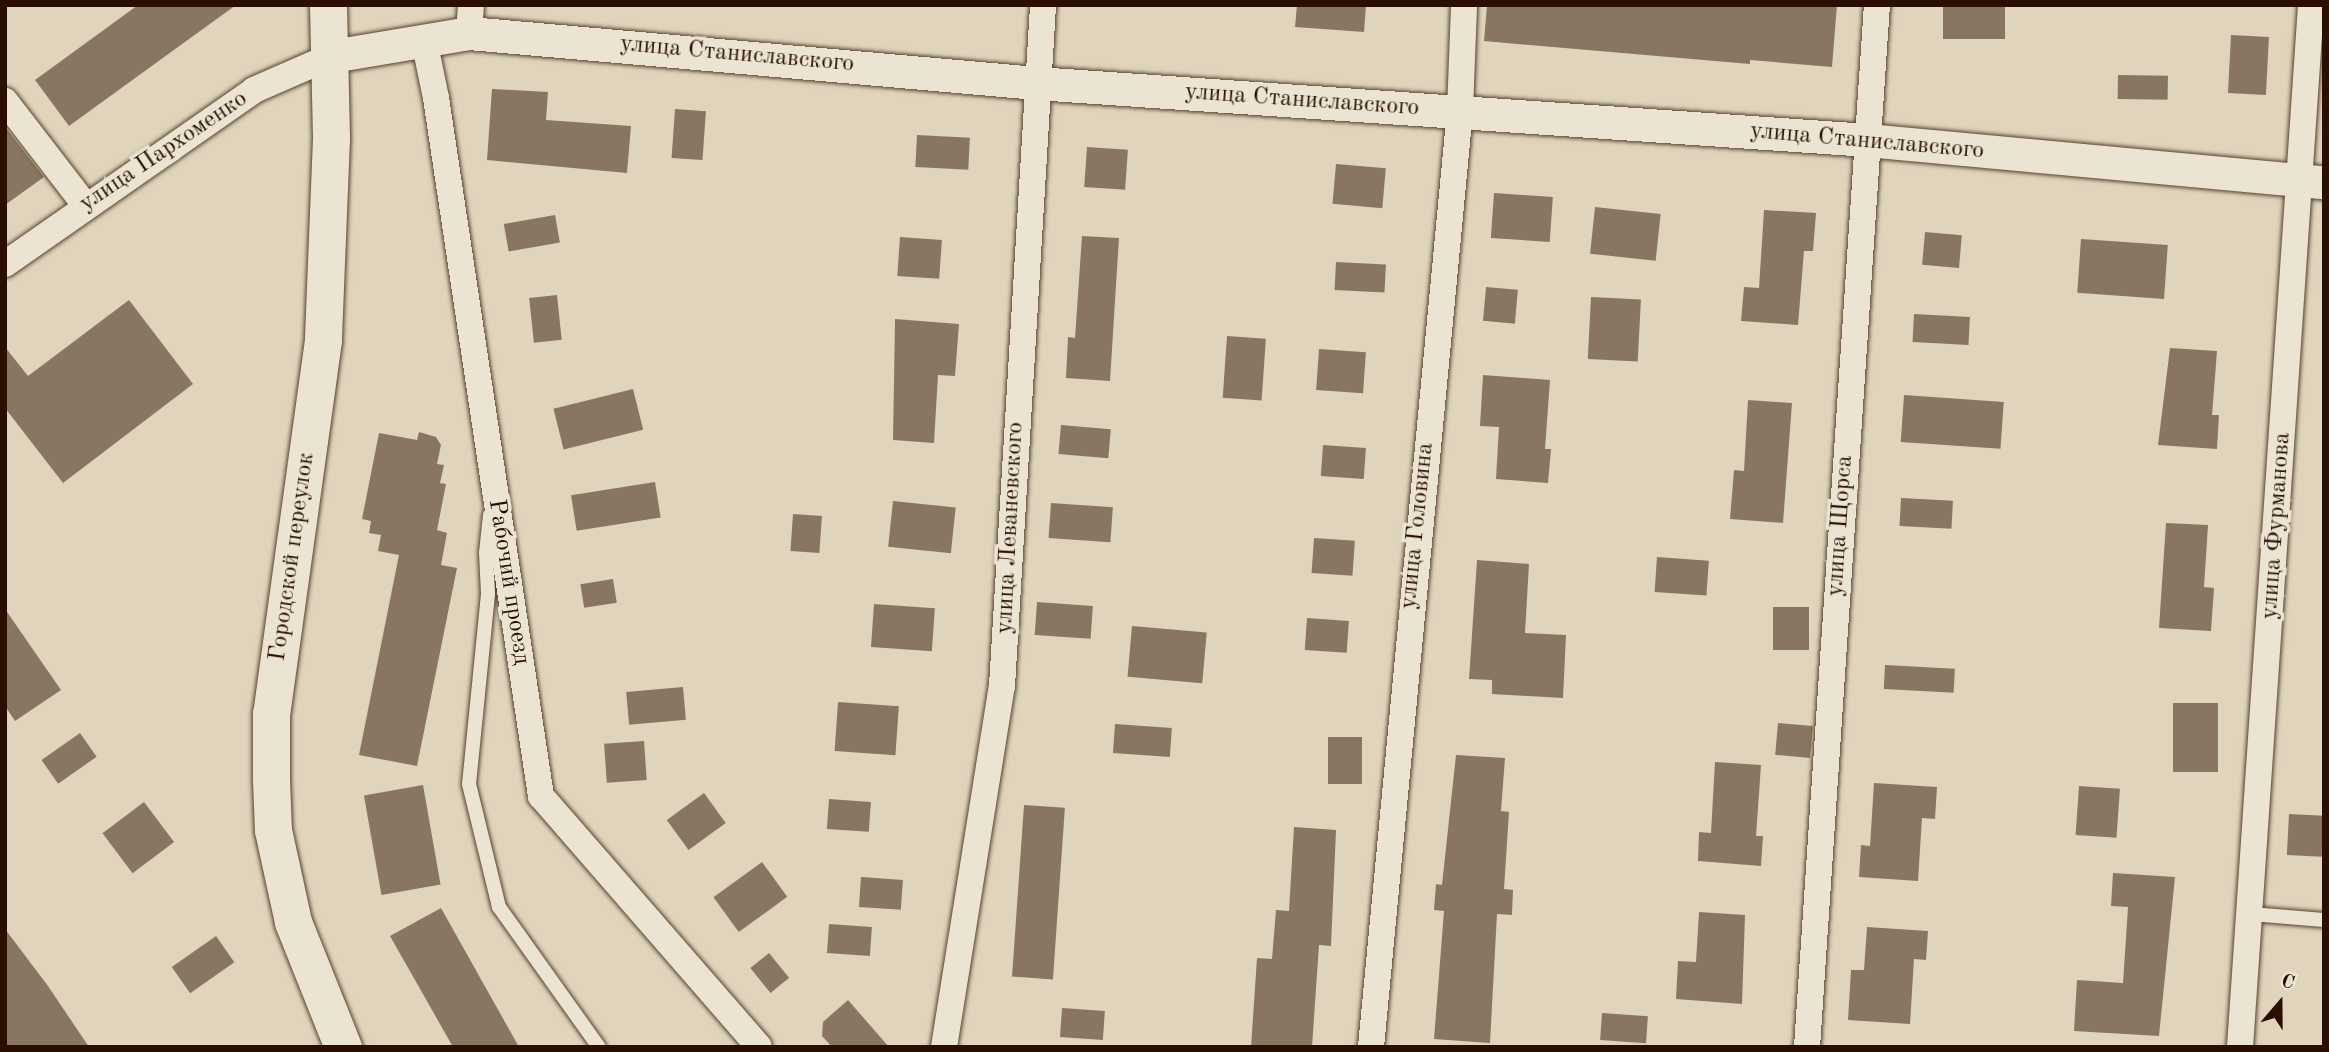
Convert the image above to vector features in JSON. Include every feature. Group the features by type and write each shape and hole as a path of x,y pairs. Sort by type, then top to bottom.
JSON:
{"main road":[{"path":"328,5 332,56"},
{"name":"Городской переулок","path":"332,56 323,340 271,713 271,779 274,830 293,922 343,1047"}],"street":[{"name":"улица Леваневского","path":"944,1047 1002,686 1036,83 1043,5"},
{"name":"улица Головина","path":"1371,1047 1460,111 1464,5"},
{"name":"улица Щорса","path":"1807,1047 1877,5"},
{"name":"улица Фурманова","path":"2240,1047 2312,181 2311,5"},
{"name":"улица Станиславского","path":"332,56 424,40 470,19 1036,83 1867,140 2312,181"},
{"name":"Рабочий проезд","path":"424,40 436,98 541,796 759,1047"},
{"name":"улица Пархоменко","path":"5,264 85,205 254,90 332,56"},
{"path":"5,101 85,205"}],"lane":[{"path":"493,489 486,553 488,594 469,784 499,907 599,1047"},
{"path":"2251,914 2324,920"}],"building":[{"path":"138,5 236,5 69,126 35,80"},
{"path":"1297,5 1366,5 1364,32 1295,27"},
{"path":"1487,5 1837,5 1832,67 1750,60 1750,64 1484,41"},
{"path":"1943,5 2005,5 2005,39 1943,39"},
{"path":"2231,35 2269,37 2266,95 2228,93"},
{"path":"2118,75 2168,76 2168,100 2118,99"},
{"path":"492,89 548,92 546,120 631,126 627,173 487,160"},
{"path":"675,109 706,111 703,160 672,158"},
{"path":"5,127 44,177 5,205"},
{"path":"917,135 970,138 968,170 915,167"},
{"path":"1087,147 1128,150 1125,190 1084,187"},
{"path":"1336,164 1386,168 1382,208 1333,204"},
{"path":"1494,193 1553,197 1550,242 1491,238"},
{"path":"1595,207 1661,214 1656,261 1590,254"},
{"path":"1764,210 1816,213 1813,251 1804,251 1798,325 1741,321 1744,287 1759,288"},
{"path":"555,215 560,243 509,252 504,224"},
{"path":"1925,232 1962,235 1959,268 1922,265"},
{"path":"1082,236 1119,238 1110,381 1066,378 1068,337 1075,338"},
{"path":"900,237 942,240 939,279 897,276"},
{"path":"2081,239 2168,245 2164,299 2077,293"},
{"path":"1336,262 1386,265 1384,293 1335,290"},
{"path":"1486,287 1518,290 1515,324 1483,321"},
{"path":"557,295 562,340 534,343 529,298"},
{"path":"1591,297 1641,300 1638,362 1588,359"},
{"path":"129,300 193,384 63,483 5,408 5,347 28,376"},
{"path":"1914,314 1970,317 1968,345 1913,342"},
{"path":"895,319 959,324 955,376 938,375 934,443 893,440"},
{"path":"1227,336 1266,339 1262,401 1223,398"},
{"path":"2170,348 2217,351 2212,415 2219,415 2217,449 2158,445"},
{"path":"1319,349 1366,352 1363,393 1316,390"},
{"path":"1483,375 1550,380 1545,449 1551,449 1548,483 1496,479 1499,427 1480,426"},
{"path":"633,389 643,430 564,450 553,409"},
{"path":"1904,395 2004,402 2000,449 1901,442"},
{"path":"1748,400 1792,403 1783,523 1730,519 1734,470 1744,471"},
{"path":"1061,425 1111,429 1108,458 1058,454"},
{"path":"419,432 436,437 441,445 437,464 444,465 440,483 446,484 437,530 447,533 441,565 457,568 417,766 359,755 399,555 378,551 381,535 369,533 371,521 362,519 379,433 417,440"},
{"path":"1323,445 1366,448 1364,479 1321,476"},
{"path":"655,482 661,518 577,531 571,495"},
{"path":"1901,498 1953,501 1951,529 1900,526"},
{"path":"893,501 956,508 951,553 888,547"},
{"path":"1051,503 1113,507 1110,542 1049,538"},
{"path":"793,514 822,516 819,553 790,551"},
{"path":"2166,523 2208,525 2204,587 2214,588 2211,631 2159,628"},
{"path":"1314,538 1355,541 1352,576 1312,573"},
{"path":"1657,557 1709,561 1706,596 1655,592"},
{"path":"1477,560 1529,564 1525,633 1566,635 1563,698 1492,694 1492,680 1469,679"},
{"path":"613,579 617,603 584,608 580,584"},
{"path":"1037,602 1093,606 1091,639 1035,635"},
{"path":"874,604 935,608 932,651 871,647"},
{"path":"1773,607 1809,607 1809,650 1773,650"},
{"path":"5,609 61,690 15,721 5,706"},
{"path":"1307,618 1349,621 1347,653 1305,650"},
{"path":"1132,626 1207,633 1202,683 1128,677"},
{"path":"1885,665 1955,669 1954,693 1884,689"},
{"path":"683,687 686,720 629,725 626,692"},
{"path":"838,702 899,706 895,755 835,751"},
{"path":"2173,703 2218,703 2218,772 2173,772"},
{"path":"1778,723 1813,726 1810,758 1775,755"},
{"path":"1115,724 1172,728 1170,757 1113,753"},
{"path":"80,733 97,757 58,784 41,760"},
{"path":"1328,737 1362,737 1362,784 1328,784"},
{"path":"644,741 647,780 607,783 604,744"},
{"path":"1456,755 1505,758 1501,811 1509,812 1504,889 1513,890 1512,915 1497,914 1490,1043 1434,1039 1444,911 1434,910 1436,884 1442,885"},
{"path":"1715,762 1761,765 1756,836 1763,836 1761,866 1698,861 1699,832 1711,833"},
{"path":"1874,783 1937,787 1935,819 1922,818 1918,881 1859,877 1861,845 1870,846"},
{"path":"423,785 441,884 381,895 364,795"},
{"path":"2079,786 2120,789 2116,838 2076,835"},
{"path":"704,793 726,823 689,850 667,820"},
{"path":"829,799 871,802 869,832 827,829"},
{"path":"144,802 174,842 133,873 102,833"},
{"path":"1024,805 1065,808 1053,979 1012,977"},
{"path":"2289,814 2324,816 2322,857 2287,855"},
{"path":"1294,827 1336,830 1331,946 1319,945 1312,1047 1251,1047 1257,958 1272,959 1276,910 1289,911"},
{"path":"762,862 787,897 739,932 713,897"},
{"path":"2113,873 2175,877 2159,1036 2074,1031 2077,980 2123,983 2128,907 2111,906"},
{"path":"861,877 903,880 901,910 859,907"},
{"path":"441,908 519,1047 453,1047 390,936"},
{"path":"1699,912 1745,915 1742,1004 1676,999 1678,961 1696,962"},
{"path":"829,924 872,927 870,956 827,953"},
{"path":"1867,927 1928,931 1926,960 1914,959 1910,1024 1848,1020 1851,970 1864,970"},
{"path":"5,929 48,986 89,1047 5,1047"},
{"path":"216,936 234,962 190,993 172,967"},
{"path":"769,953 789,978 770,993 750,968"},
{"path":"848,1000 889,1047 832,1047 822,1036 823,1022"},
{"path":"1062,1008 1105,1011 1103,1040 1060,1037"},
{"path":"1602,1013 1648,1016 1646,1043 1600,1040"}]}
